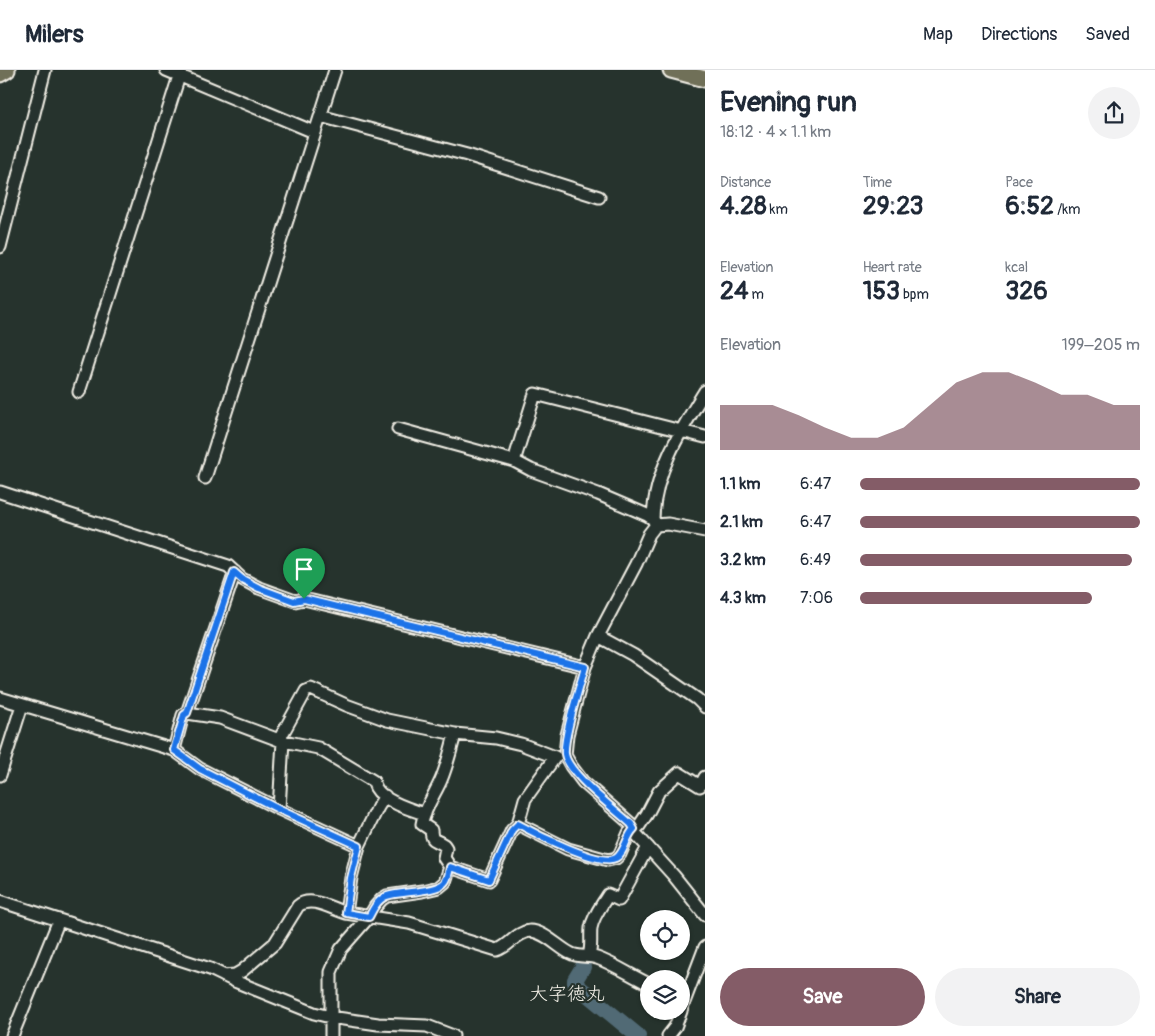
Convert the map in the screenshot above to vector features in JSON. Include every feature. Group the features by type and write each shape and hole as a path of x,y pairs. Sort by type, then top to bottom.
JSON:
{"main road":[{"path":"0,74 7,70"},
{"path":"671,70 705,80"}],"street":[{"path":"0,247 44,70"},
{"path":"166,70 180,72 314,132"},
{"path":"205,478 335,70"},
{"path":"79,392 180,72"},
{"path":"320,116 468,155 599,197"},
{"path":"455,734 442,779 422,824 431,830 434,840 446,848 444,858 450,867 489,880 512,830 518,824 525,799 560,756 585,667 598,636 636,564 655,522 655,502 662,473 673,444 705,391"},
{"path":"514,461 535,394 705,437"},
{"path":"398,429 514,461 531,470 598,494 655,522 705,531"},
{"path":"0,492 228,566 248,582 294,601 304,599 585,667"},
{"path":"174,750 184,715 187,713 234,572"},
{"path":"598,636 633,655 697,699 705,707"},
{"path":"278,809 281,740 306,691 311,689 346,705 387,720 455,734 504,740 560,756 571,766 583,782 625,819 703,909"},
{"path":"0,698 174,750 200,769 278,809 359,846"},
{"path":"0,775 22,705"},
{"path":"187,713 220,718 281,740 318,748 373,781 376,789 393,802 407,809 425,814"},
{"path":"518,824 568,849 608,860 616,858 620,854 629,833 638,826 647,814 659,791 679,773 703,785"},
{"path":"346,913 351,878 359,846 385,796"},
{"path":"589,956 592,948 591,927 594,917 608,896 619,900 648,847"},
{"path":"330,1036 331,972 341,949 369,917 375,907 387,896 422,891 443,884 450,867"},
{"path":"0,901 210,969 288,1003 330,1017 378,1024 427,1026 452,1036"},
{"path":"224,976 235,975 242,971 275,943 302,902 312,902 346,913 409,923 496,950 505,948 522,933 530,931 538,933 579,957 589,956 597,958 640,980"},
{"path":"12,1036 59,920"},
{"path":"690,981 705,947"},
{"path":"668,1036 678,1020"}],"waterway":[{"path":"583,967 575,980 575,984 638,1036"}],"district":[{"name":"大字徳丸","path":"567,993"}],"route":[{"path":"234,572 242,579 259,588 294,601 304,599 585,667 567,735 565,755 583,782 631,824 634,829 629,833 620,854 616,858 608,860 583,854 568,849 518,824 514,826 489,880 450,867 445,882 439,887 387,896 375,907 369,917 346,913 351,878 359,846 278,809 200,769 174,750 184,715 187,713 234,572"}]}
